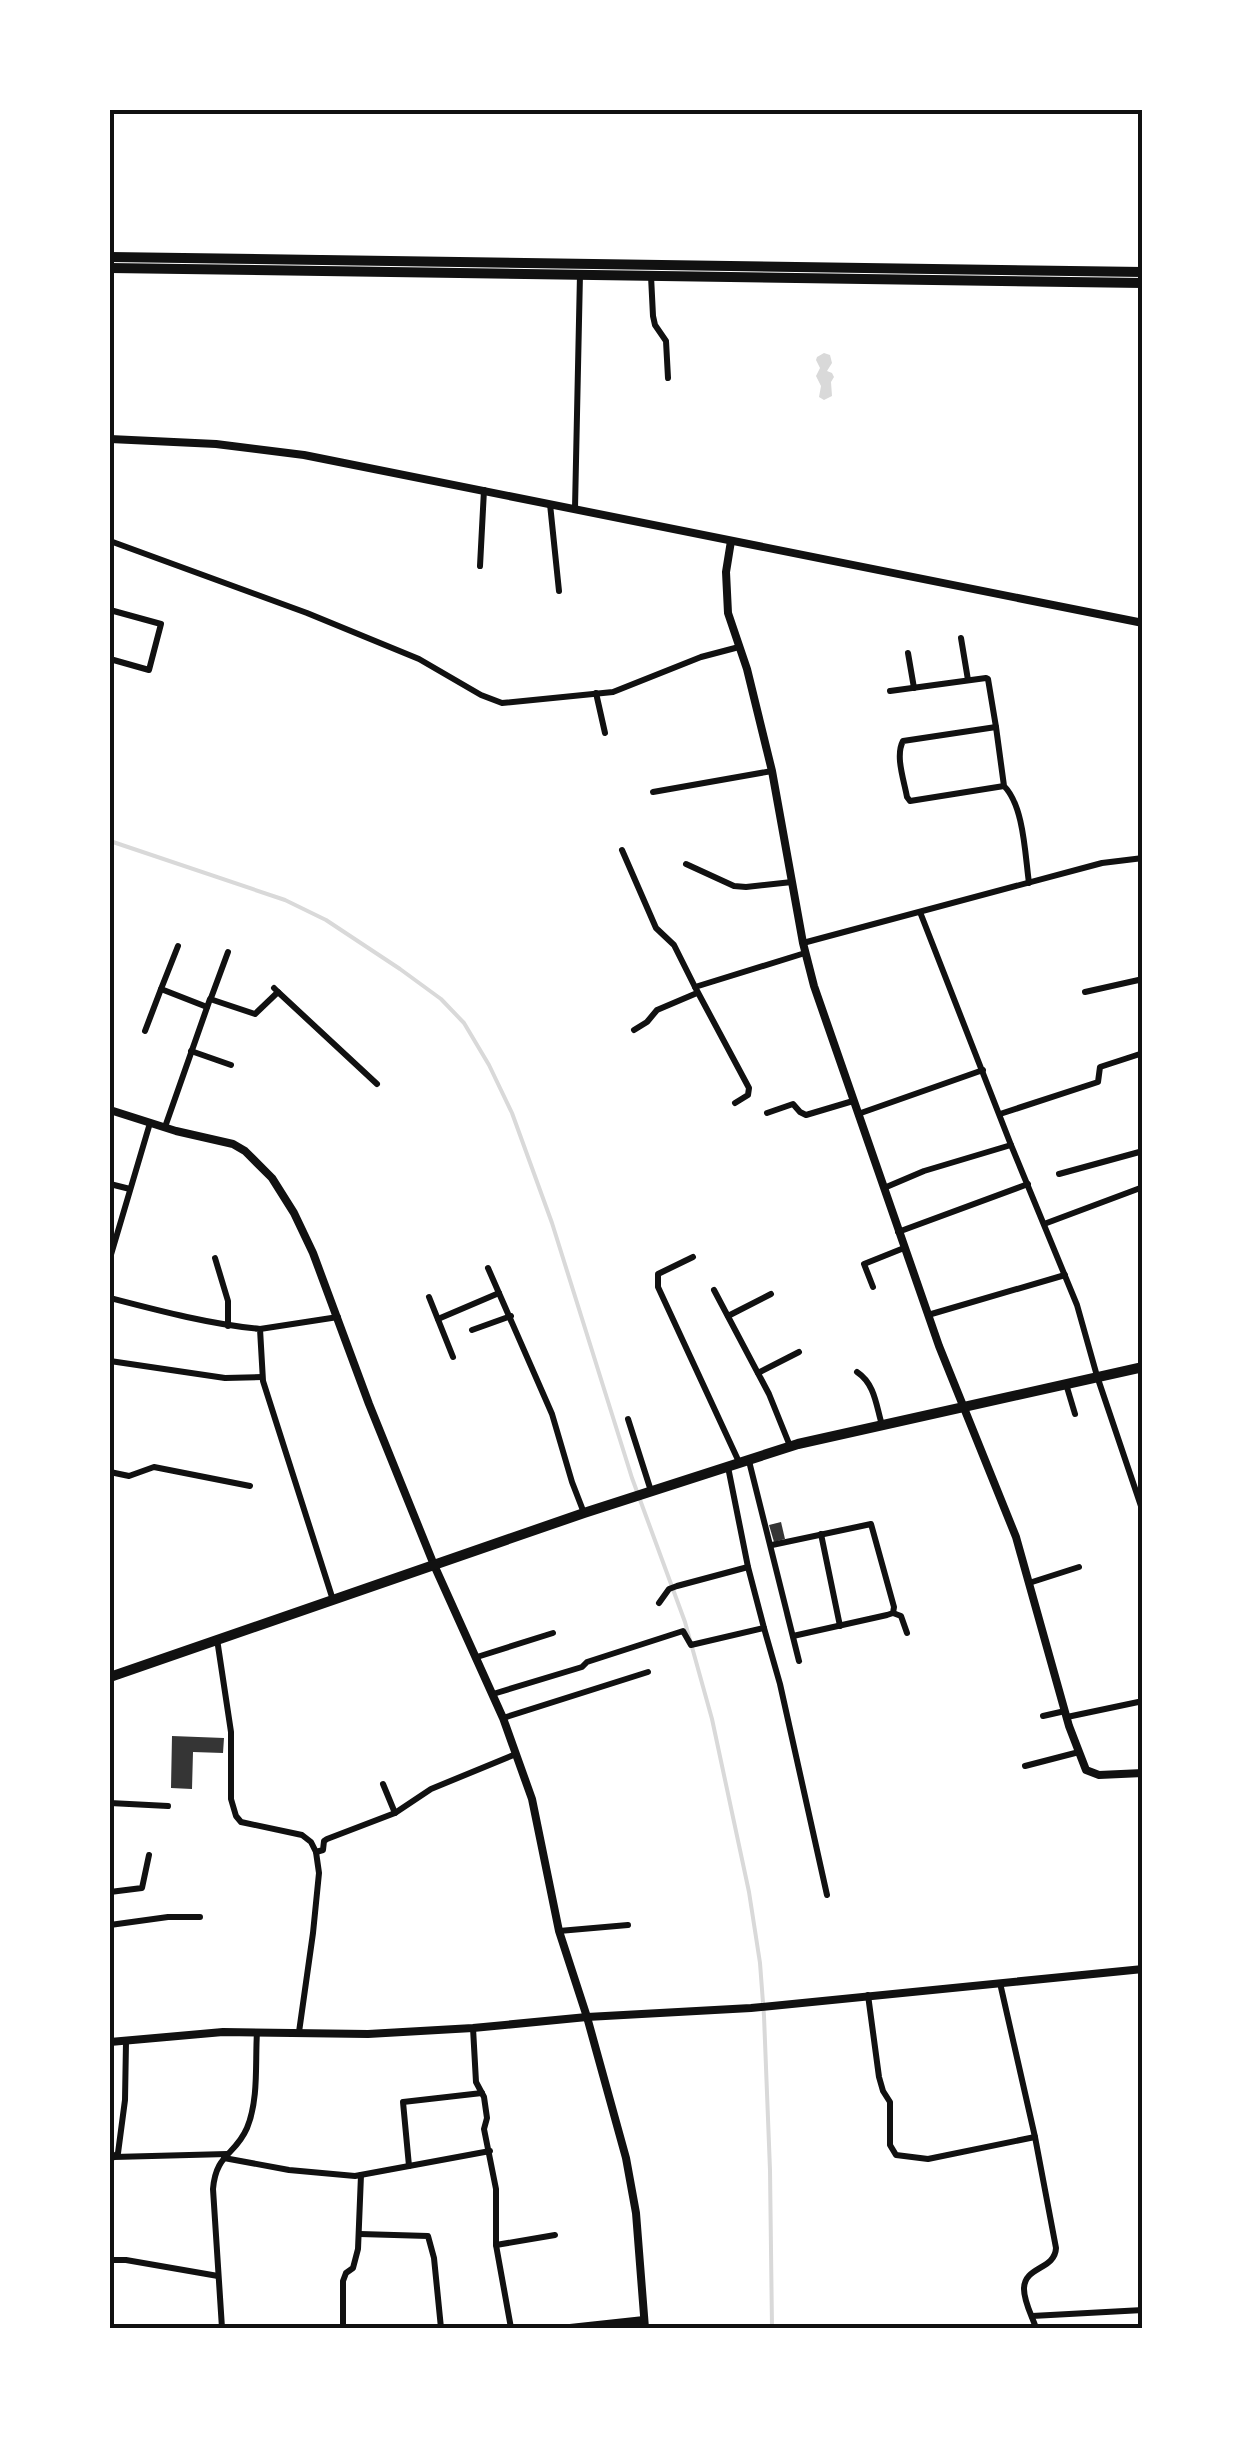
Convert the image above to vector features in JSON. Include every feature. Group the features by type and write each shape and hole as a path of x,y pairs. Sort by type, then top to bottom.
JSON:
{"main road":[{"path":"110,257 1143,272"},
{"path":"110,268 1143,283"},
{"path":"110,1677 634,1496 791,1447 1143,1367"}],"street":[{"path":"574,508 580,274"},
{"path":"651,275 653,316 666,341 668,378"},
{"path":"110,439 216,444 304,455 1143,623"},
{"path":"480,566 484,490"},
{"path":"550,504 558,591"},
{"path":"110,540 419,659 502,703 613,692 739,647"},
{"path":"732,541 726,600 772,771 814,986 928,1315 1003,1504 1086,1770 1099,1775 1143,1773"},
{"path":"110,610 161,624 149,670 110,659"},
{"path":"962,638 968,680"},
{"path":"908,653 914,688"},
{"path":"890,691 988,679 1004,786 1017,806 1030,883"},
{"path":"596,694 606,733"},
{"path":"996,727 903,741 900,752 906,797 912,801 1004,786"},
{"path":"652,792 772,771"},
{"path":"622,850 656,928 674,944 749,1088 748,1094 736,1103"},
{"path":"803,942 1102,863 1143,858"},
{"path":"686,864 734,886 792,882"},
{"path":"920,912 1077,1305 1143,1512"},
{"path":"146,1032 178,946"},
{"path":"165,1128 228,952"},
{"path":"634,1030 657,1010 696,990 806,953"},
{"path":"1085,992 1143,979"},
{"path":"161,989 207,1007"},
{"path":"211,998 255,1014 276,990 377,1084"},
{"path":"192,1051 231,1066"},
{"path":"1000,1114 1098,1082 1100,1066 1143,1053"},
{"path":"858,1114 983,1070"},
{"path":"767,1113 793,1104 806,1115 853,1101"},
{"path":"110,1110 233,1144 272,1178 294,1213 434,1565 503,1718 536,1812 559,1930 587,2017 631,2186 642,2274 644,2324 570,2328"},
{"path":"110,1258 150,1123"},
{"path":"884,1188 924,1171 1012,1145"},
{"path":"1060,1174 1143,1150"},
{"path":"110,1184 130,1189"},
{"path":"898,1232 1028,1184"},
{"path":"1044,1224 1143,1187"},
{"path":"873,1286 864,1264 904,1248"},
{"path":"215,1258 228,1301 228,1326"},
{"path":"693,1258 658,1274 658,1287 772,1545 800,1662"},
{"path":"488,1268 552,1414 584,1513"},
{"path":"928,1315 1065,1275"},
{"path":"714,1290 791,1447"},
{"path":"438,1318 500,1292"},
{"path":"728,1316 771,1294"},
{"path":"429,1297 453,1356"},
{"path":"110,1298 169,1314 260,1329 338,1316"},
{"path":"472,1330 511,1316"},
{"path":"260,1329 262,1377 333,1600"},
{"path":"758,1374 799,1352"},
{"path":"110,1361 225,1378 262,1377"},
{"path":"857,1372 871,1387 882,1426"},
{"path":"1065,1383 1075,1414"},
{"path":"628,1419 651,1492"},
{"path":"739,1464 748,1567 780,1684 827,1895"},
{"path":"110,1472 129,1476 154,1467 250,1486"},
{"path":"772,1545 871,1524 894,1607 892,1613"},
{"path":"821,1534 840,1626"},
{"path":"659,1602 673,1588 748,1567"},
{"path":"1029,1582 1079,1567"},
{"path":"793,1636 892,1613 902,1616 907,1633"},
{"path":"493,1694 683,1631 688,1644 695,1644 764,1628"},
{"path":"476,1657 553,1633"},
{"path":"218,1639 232,1732 232,1799 236,1816 241,1822 302,1834 316,1852 319,1873 315,1918 299,2032"},
{"path":"503,1718 648,1672"},
{"path":"1043,1716 1143,1702"},
{"path":"1025,1766 1079,1752"},
{"path":"316,1852 324,1848 326,1838 395,1813 430,1788 516,1754"},
{"path":"383,1784 395,1813"},
{"path":"110,1802 168,1806"},
{"path":"110,1892 142,1888 149,1855"},
{"path":"110,1925 200,1917"},
{"path":"559,1930 628,1925"},
{"path":"110,2042 223,2032 368,2034 473,2028 751,2008 1143,1969"},
{"path":"1000,1983 1035,2138 1056,2255 1053,2261 1027,2276 1024,2284 1036,2328"},
{"path":"868,1994 879,2077 890,2102 890,2146 896,2155 928,2158 1035,2138"},
{"path":"473,2028 476,2082 487,2118 484,2130 496,2189 496,2244 511,2328"},
{"path":"222,2328 214,2174 247,2128 253,2104 257,2032"},
{"path":"112,2159 118,2153 126,2042"},
{"path":"409,2166 403,2102 482,2093"},
{"path":"112,2159 226,2156 289,2170 361,2175 490,2151"},
{"path":"343,2328 343,2280 353,2268 360,2234 361,2175"},
{"path":"360,2234 428,2236 441,2328"},
{"path":"496,2244 555,2236"},
{"path":"110,2260 218,2276"},
{"path":"1032,2316 1143,2310"}],"shaded area":[{"path":"824,353 830,355 832,363 827,371 834,377 832,396 824,400 819,397 821,386 816,376 820,368 816,360"}],"building":[{"path":"781,1522 785,1539 774,1542 769,1525"},
{"path":"172,1736 224,1738 223,1753 193,1752 192,1789 171,1788"}],"waterway":[{"path":"110,841 285,900 326,920 400,969 441,999 464,1023 512,1113 552,1223 632,1478 685,1622 712,1719 760,1963 770,2170 772,2328"}]}
